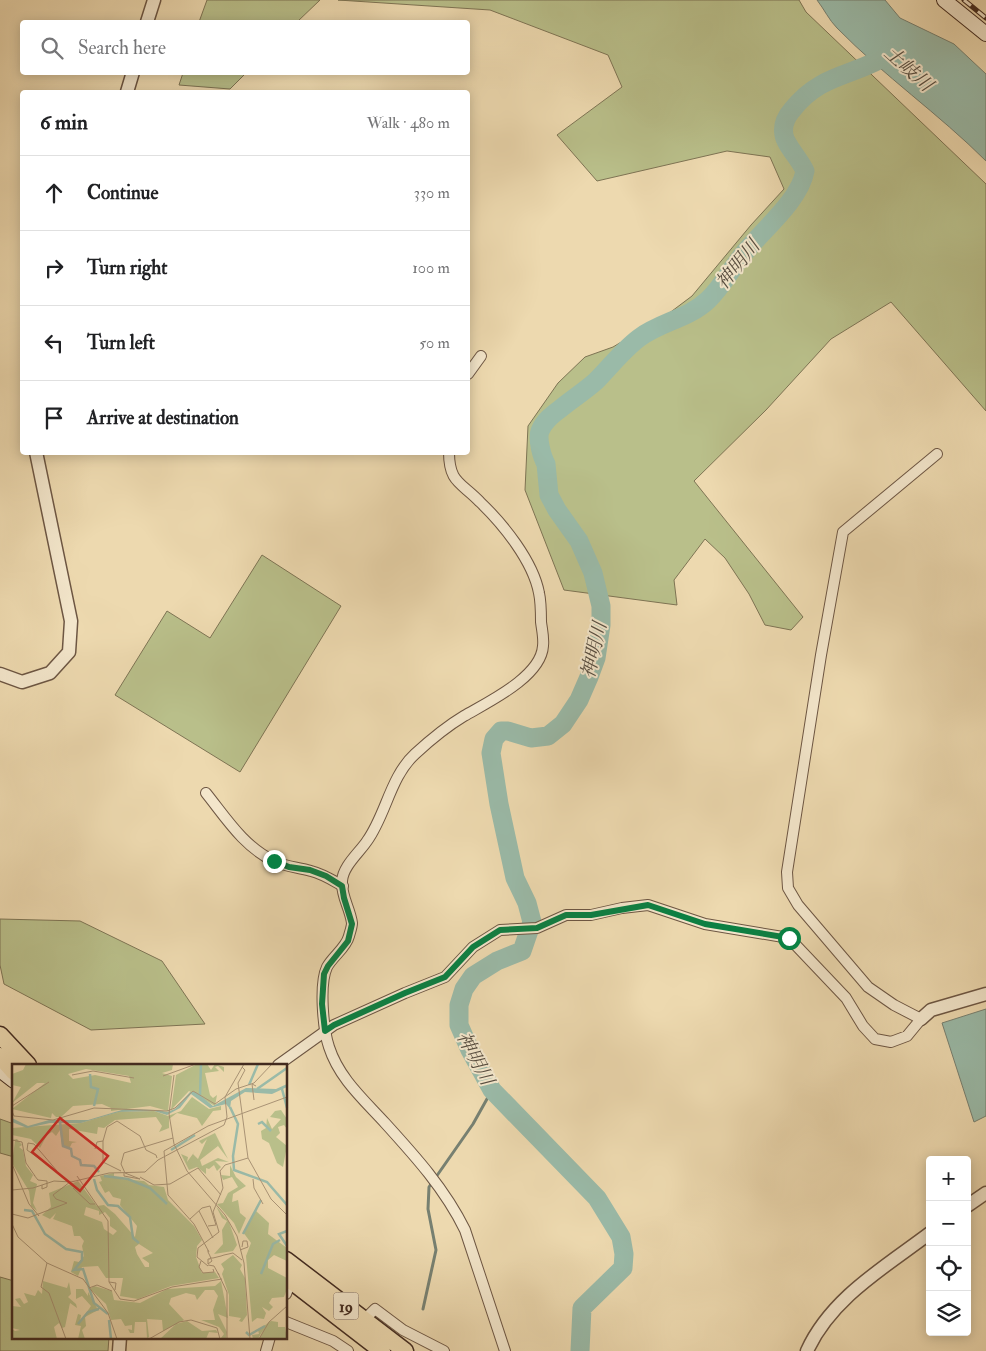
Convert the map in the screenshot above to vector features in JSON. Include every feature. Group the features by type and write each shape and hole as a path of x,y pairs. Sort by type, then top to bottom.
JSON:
{"highway":[{"path":"0,1035 20,1064"},
{"path":"0,1060 17,1064"},
{"name":"19","path":"289,1276 364,1320 406,1351"},
{"name":"19","path":"289,1276 382,1351"}],"main road":[{"path":"944,0 986,34"},
{"path":"0,1060 12,1077"}],"street":[{"path":"148,20 154,0"},
{"path":"128,90 132,75"},
{"path":"470,371 481,356"},
{"path":"922,1019 894,1005 868,986 798,905 788,888 787,872 842,532 937,454"},
{"path":"0,674 22,682 50,673 69,652 71,621 37,455"},
{"path":"449,455 452,475 492,515 512,540 530,568 539,593 543,647 537,663 524,677 478,709 464,716 415,754 402,768 370,837 348,864 342,879 344,898 352,924 348,941 324,974 322,1004 329,1048 340,1074 428,1172 456,1212 465,1230 505,1351"},
{"path":"206,793 244,841 256,852 289,867 310,870 326,876 342,886"},
{"path":"279,1064 334,1025 445,977 473,947 500,930 537,928 566,915 591,915 648,905 705,924 789,938 846,998 863,1026 876,1039 891,1042 907,1036 931,1010 986,994"},
{"path":"971,1203 986,1193"},
{"path":"807,1351 822,1325 842,1302 926,1236"},
{"path":"364,1320 375,1309 402,1330 444,1351"},
{"path":"288,1323 333,1341 348,1351"},
{"path":"119,1351 120,1338"},
{"path":"266,1351 270,1338"}],"green space":[{"path":"207,0 320,0 299,20 200,20"},
{"path":"338,0 799,0 806,12 986,184 986,411 891,302 831,339 766,410 694,481 803,617 791,630 765,625 749,594 725,558 705,539 674,580 677,605 564,590 525,490 528,426 558,383 585,357 613,347 668,314 692,296 751,225 784,189 770,157 727,151 597,181 557,135 622,87 608,55 490,10"},
{"path":"182,75 244,75 230,89 179,85"},
{"path":"262,555 341,606 240,772 115,695 167,611 210,638"},
{"path":"0,919 80,921 162,961 205,1024 91,1030 4,984 0,965"},
{"path":"0,1119 12,1123 12,1156 0,1153"},
{"path":"0,1277 12,1280 12,1338 109,1338 108,1351 0,1351"}],"water":[{"name":"土岐川","path":"817,0 885,0 900,18 954,44 986,74 986,161 950,127 855,46 834,25"},
{"path":"986,1009 986,1116 974,1122 942,1023"}],"waterway":[{"name":"神明川","path":"580,1351 582,1308 623,1268 624,1254 621,1237 597,1198 492,1090 470,1050 459,1025 459,1005 464,989 473,976 497,961 522,951 532,922 527,903 515,878 499,804 491,753 494,739 501,731 508,731 531,738 548,736 563,724 579,700 589,677 596,658 601,625 601,606 593,573 579,541 549,495 546,464 539,434 548,418 596,381 639,338 692,312 708,300 723,283 745,252 789,204 802,182 805,171 785,139 784,125 786,118 803,98 815,88 839,76 865,67 891,53"},
{"path":"423,1309 436,1250 428,1209 429,1187 473,1124 492,1090"}],"railway":[{"path":"964,0 986,18"}],"route":[{"path":"274,861 289,867 310,870 326,876 342,886 352,924 348,941 334,957 324,974 322,1004 325,1031 334,1025 405,993 445,977 473,947 500,930 537,928 566,915 591,915 622,908 648,905 705,924 789,938"}]}
